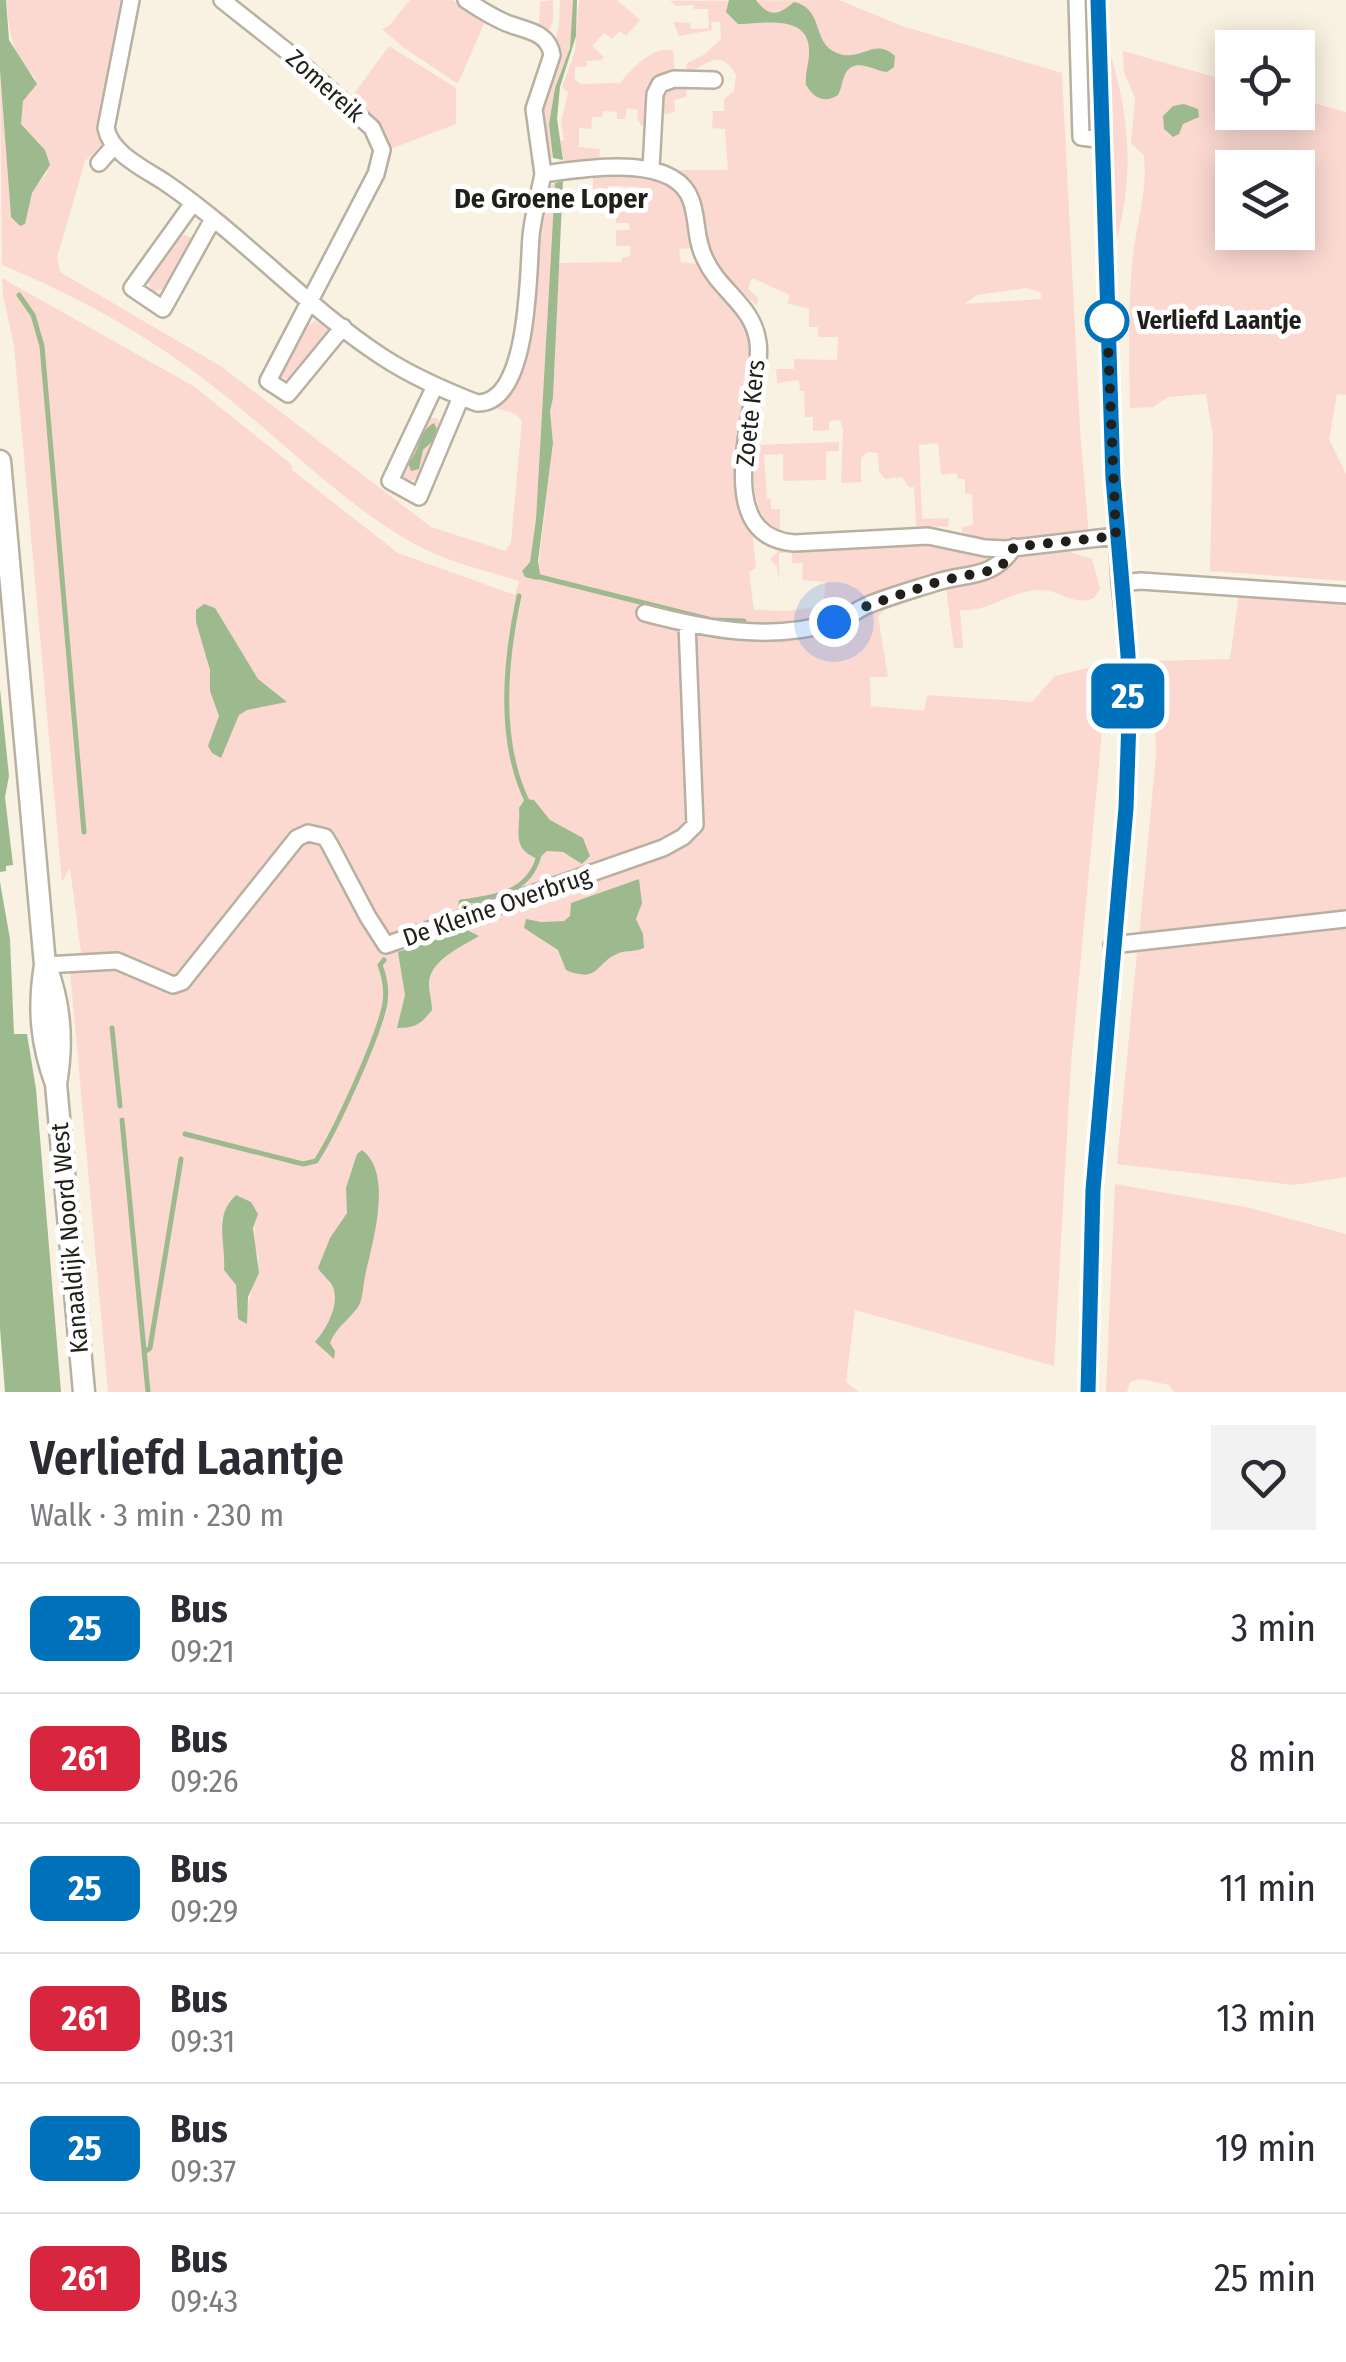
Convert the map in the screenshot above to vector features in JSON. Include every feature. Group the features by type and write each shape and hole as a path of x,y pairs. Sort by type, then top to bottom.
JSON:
{"main road":[{"name":"Kanaaldijk Noord West","path":"0,460 45,965 40,1026 56,1084 84,1392"}],"street":[{"path":"132,0 106,128 114,146 147,180 192,203 384,358 436,386 486,404 500,392 524,336 532,230 543,174 534,110 552,55 551,46 538,34 505,23 466,0"},
{"path":"1077,0 1081,137 1102,140"},
{"path":"1088,1392 1093,1190 1126,808 1129,719 1128,655 1116,536 1098,0"},
{"name":"Zomereik","path":"225,1 365,121 381,142 376,174 313,301"},
{"path":"543,174 604,168 651,170 655,94 660,84 714,80"},
{"path":"99,164 114,146"},
{"name":"Zoete Kers","path":"651,170 672,178 688,193 705,260 747,311 755,330 758,365 744,454 746,494 758,527 774,539 794,544 928,536 984,548 1116,536"},
{"path":"192,203 132,288 163,309 212,219"},
{"path":"313,301 268,381 288,394 343,327"},
{"path":"436,386 390,481 419,497 461,397"},
{"path":"645,613 731,633 834,622 869,605 940,581 993,570 1003,564 1014,547"},
{"path":"1120,583 1141,581 1346,595"},
{"name":"De Kleine Overbrug","path":"45,965 117,961 173,984 182,982 297,838 308,833 324,837 330,845 386,945 663,848 695,825 687,624"},
{"path":"1112,945 1346,919"}],"shaded area":[{"path":"0,0 6,0 9,40 37,84 23,101 21,124 45,150 50,165 32,193 25,224 20,226 11,217 0,71"},
{"path":"6,0 122,0 101,124 102,145 85,161 57,258 60,272 222,367 431,527 506,551 511,542 522,421 516,414 496,408 504,395 547,187 555,183 536,519 530,562 523,569 538,570 553,443 550,411 559,263 622,262 622,258 630,256 631,246 616,246 616,230 630,230 629,223 616,223 617,201 632,202 638,187 593,190 593,178 633,177 660,182 680,196 692,248 679,249 681,262 697,264 741,317 749,338 750,362 735,458 743,514 752,530 756,568 749,572 754,610 787,611 828,605 824,599 826,582 802,580 803,563 792,563 792,553 779,553 779,582 777,567 770,559 782,548 923,543 1002,557 1064,550 1092,559 1100,589 1094,598 1073,599 1039,590 981,608 960,610 963,648 954,648 946,588 885,610 878,616 888,677 870,677 871,706 924,711 927,695 1032,702 1055,676 1103,664 1103,721 1071,1064 1054,1366 855,1310 846,1382 859,1392 108,1392 70,971 83,968 70,868 62,882 14,346 2,278 195,387 398,553 515,595 519,581 450,560 386,527 169,354 59,290 2,265 0,71 11,217 47,173 45,150 19,118 23,101 36,79 16,51","holes":["221,1218 254,1220 259,1259 248,1305 237,1304 236,1284 224,1270 226,1252"]},
{"path":"410,0 452,0 486,19 458,84 382,29"},
{"path":"553,0 553,22 548,32 539,28 540,2"},
{"path":"560,0 573,0 570,48 555,88 549,124 553,158 546,156 541,114"},
{"path":"573,0 577,0 576,36 560,87 557,119 563,160 553,158 549,124 555,88 570,48"},
{"path":"579,0 617,0 640,20 626,36 620,31 612,39 604,33 592,46 604,57 575,67 575,80 581,84 620,83 644,60 666,50 673,51 675,73 668,74 649,125 641,125 638,110 627,108 625,119 617,119 617,112 603,111 602,117 592,117 591,129 579,128 579,147 600,149 599,160 564,162 561,122 568,92 562,87 575,51"},
{"path":"729,0 756,0 774,13 794,2 804,6 829,48 853,55 881,48 895,56 894,67 887,72 861,65 851,67 838,95 820,98 806,85 809,53 808,40 802,32 783,23 738,24 726,12"},
{"path":"839,0 902,26 1062,73 1089,536 998,544 962,532 962,527 973,525 972,494 965,494 965,479 958,479 957,473 941,475 938,443 919,445 922,519 949,518 948,527 916,526 914,487 909,487 902,477 885,479 879,471 878,453 867,452 861,458 861,482 841,483 840,420 829,421 829,430 813,431 813,417 805,417 804,391 800,391 799,380 777,383 776,369 794,369 794,359 837,360 838,337 818,337 818,327 809,327 809,309 787,303 790,295 752,278 748,289 758,298 757,306 721,272 705,238 698,193 678,170 728,170 725,129 712,128 713,111 724,111 724,99 734,91 736,75 724,61 718,60 686,73 687,63 705,54 721,39 720,22 711,22 712,30 679,36 673,22 690,23 691,29 709,28 708,9 676,6 670,1","holes":["1026,288 1040,292 1042,299 964,304 977,295"]},
{"path":"1106,40 1120,91 1127,142 1126,193 1115,244"},
{"path":"389,46 456,88 456,124 385,151 348,102"},
{"path":"1123,51 1215,77 1215,130 1315,130 1315,104 1346,112 1346,395 1337,394 1329,439 1346,474 1346,581 1210,571 1213,437 1206,394 1168,397 1153,407 1130,408 1131,283 1145,169 1144,155 1131,144 1135,98 1124,72"},
{"path":"687,85 686,97 674,100 675,112 658,116 658,98 666,87"},
{"path":"1184,104 1198,109 1199,117 1183,124 1173,137 1164,129 1163,116 1173,106"},
{"path":"563,181 550,411 553,443 537,580 525,577 522,571 530,562 536,519 555,183"},
{"path":"184,235 191,237 193,243 168,287 153,292 147,281"},
{"path":"315,321 328,328 327,338 292,379 283,378 279,372 303,329"},
{"path":"429,418 437,418 442,426 421,476 410,481 401,475"},
{"path":"434,423 434,440 423,450 419,469 411,471 408,463 425,431"},
{"path":"839,442 839,451 826,451 826,480 783,481 783,454 764,455 767,498 771,499 771,509 780,509 780,532 770,525 755,494 754,445"},
{"path":"1239,592 1346,600 1346,912 1139,937 1156,755 1154,661 1230,659"},
{"path":"204,604 215,608 258,679 287,702 239,715 221,758 208,746 219,716 196,622 196,610"},
{"path":"0,689 13,865 0,872"},
{"path":"525,799 534,800 550,820 583,838 590,856 582,864 563,852 547,851 538,859 524,850 519,838 519,808"},
{"path":"639,879 642,903 636,919 644,948 619,953 596,971 585,975 566,970 558,950 524,928 526,919 564,921 570,916 571,903"},
{"path":"0,882 10,939 14,1034 27,1034 36,1089 61,1392 5,1392 0,1328"},
{"path":"1346,925 1346,1177 1294,1185 1117,1164 1137,952"},
{"path":"467,930 479,936 447,956 430,976 432,1010 418,1024 397,1028 405,995 398,952"},
{"path":"362,1150 377,1175 376,1228 361,1300 330,1343 334,1359 315,1342 335,1302 333,1287 318,1268 330,1238 347,1213 346,1188 357,1154"},
{"path":"1115,1184 1246,1207 1346,1234 1346,1392 1174,1392 1169,1385 1141,1379 1130,1382 1127,1392 1106,1392"},
{"path":"236,1195 251,1202 258,1214 253,1228 259,1273 248,1297 247,1324 238,1319 236,1285 224,1270 223,1221"}],"waterway":[{"path":"19,295 33,315 42,346 84,832"},
{"path":"532,575 712,620 744,621"},
{"path":"519,596 510,647 508,727 518,779 528,803"},
{"path":"461,909 461,902 499,895 520,885 539,855"},
{"path":"185,1134 303,1164 316,1161 355,1084 381,1018 386,993 380,965 384,960"},
{"path":"112,1028 120,1106"},
{"path":"122,1120 148,1392"},
{"path":"146,1351 150,1348 181,1159"}],"bus line":[{"name":"25","path":"1088,1392 1093,1190 1126,808 1129,719 1128,655 1113,478 1098,0"}],"place":[{"name":"Verliefd Laantje","path":"1107,321"}],"district":[{"name":"De Groene Loper","path":"551,198"}],"route":[{"path":"834,622 869,605 940,581 993,570 1003,564 1014,547 1116,536 1107,321"}]}
